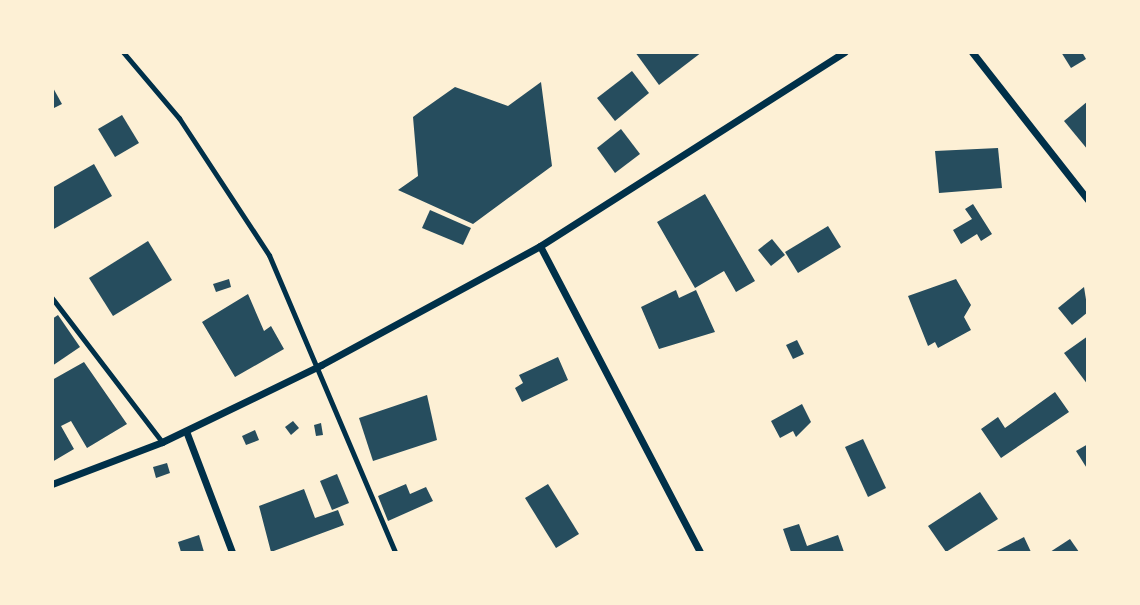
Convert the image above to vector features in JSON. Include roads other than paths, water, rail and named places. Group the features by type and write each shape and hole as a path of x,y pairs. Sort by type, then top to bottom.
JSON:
{"street":[{"path":"53,483 186,431 321,365 540,246 844,52"},
{"path":"972,52 1087,201"},
{"path":"540,246 700,552"},
{"path":"186,431 232,552"}],"lane":[{"path":"123,52 179,118 269,255 321,365 395,552"},
{"path":"52,298 162,442"}]}
